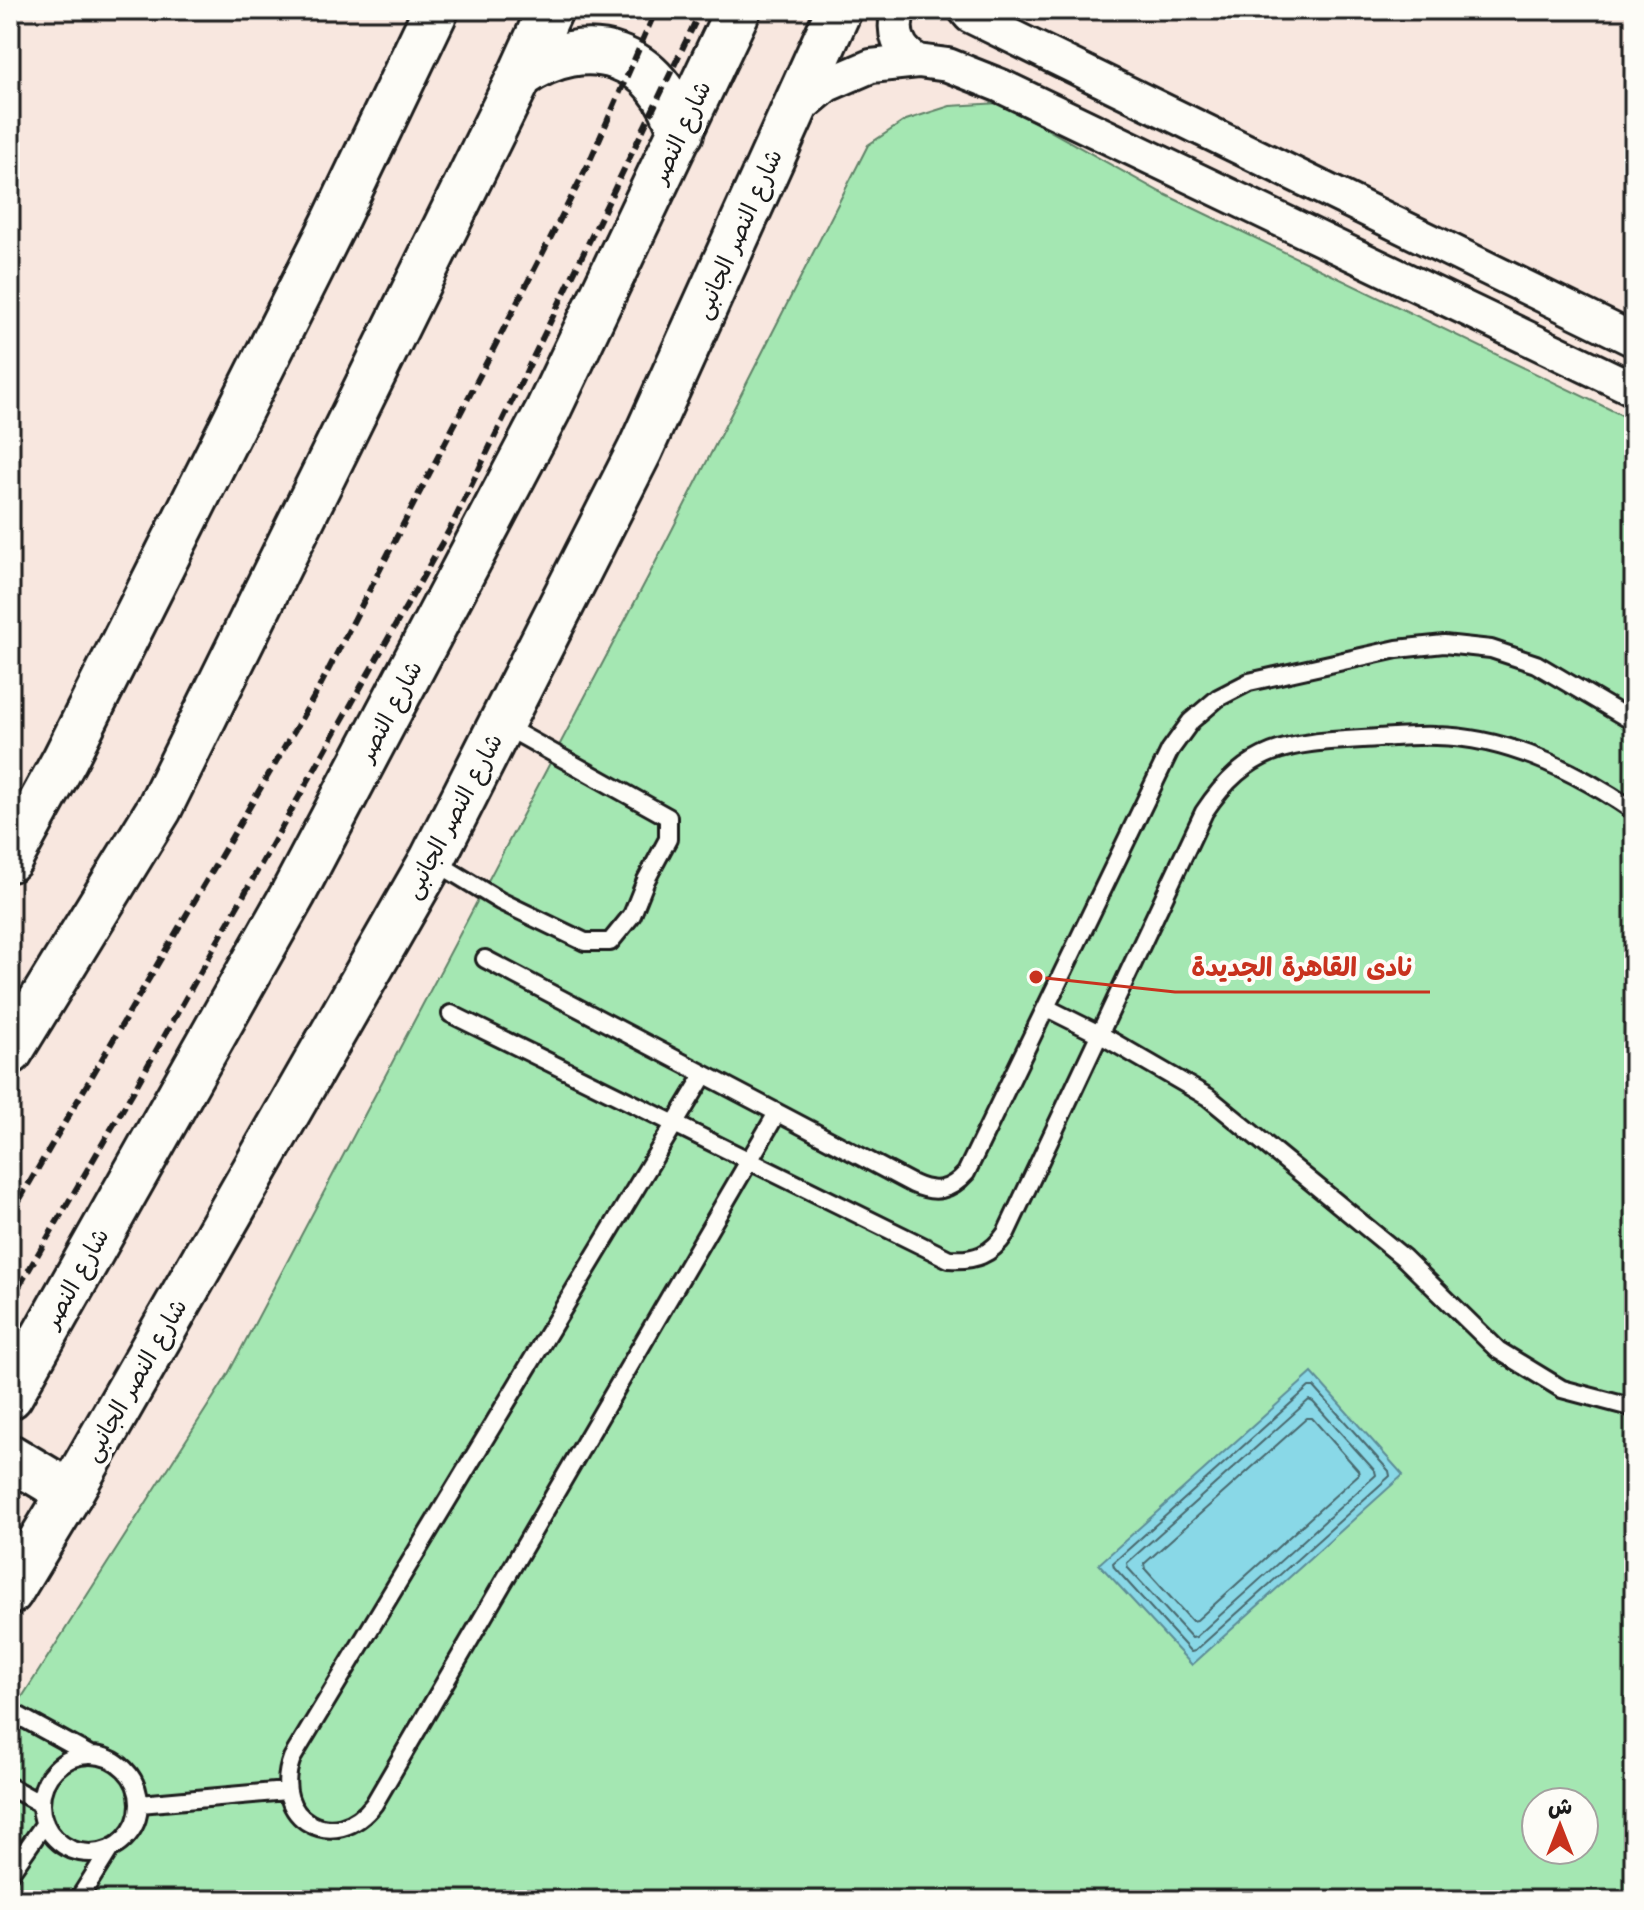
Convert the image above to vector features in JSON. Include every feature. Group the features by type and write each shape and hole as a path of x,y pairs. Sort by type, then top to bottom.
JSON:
{"main road":[{"path":"10,859 65,759 333,225 436,10"},
{"path":"10,1052 159,809 550,10"},
{"name":"شارع النصر","path":"10,1396 293,894 548,410 738,10"},
{"name":"شارع النصر الجانبى","path":"10,1592 70,1493 432,860 640,450 839,10"},
{"path":"520,76 537,64 577,52 598,52 618,57 637,66 653,79 676,113 681,133"},
{"path":"10,1457 70,1493"}],"street":[{"path":"899,10 895,32 899,45 907,56 918,61"},
{"path":"965,10 970,16 1634,340"},
{"path":"791,115 827,85 871,66 918,61 948,65 1001,86 1634,389"}],"lane":[{"path":"485,959 913,1184 926,1190 941,1191 956,1185 966,1173 1170,750 1191,721 1218,698 1249,682 1397,649 1444,644 1491,649 1536,664 1634,722"},
{"path":"432,860 500,901 585,942 610,942 632,915 668,839 668,817 501,724"},
{"path":"451,1014 949,1259 966,1260 982,1257 996,1247 1006,1233 1204,812 1220,788 1242,768 1267,753 1294,744 1437,736 1483,742 1528,754 1571,771 1634,811"},
{"path":"1047,1008 1101,1035 1208,1097 1404,1258 1498,1350 1562,1389 1634,1408"},
{"path":"704,1075 292,1758 286,1774 286,1791 291,1806 302,1819 317,1827 334,1830 350,1826 369,1810 777,1113"},
{"path":"10,1711 90,1755"},
{"path":"90,1755 109,1758 125,1769 136,1784 140,1804 137,1822 126,1838 110,1849 91,1853 72,1849 56,1839 45,1823 41,1804 44,1785 55,1769 71,1758 90,1755"},
{"path":"10,1787 41,1804"},
{"path":"140,1804 286,1791"},
{"path":"10,1873 45,1823"},
{"path":"78,1900 110,1849"}],"green space":[{"path":"1000,103 1160,192 1634,421 1634,1900 10,1900 10,1716 227,1376 648,577 868,145 906,120 950,106"}],"water":[{"path":"1312,1373 1403,1475 1192,1665 1099,1564"}],"railway":[{"path":"10,1216 318,690 588,165 656,10"},
{"path":"10,1302 134,1090 452,525 701,10"}],"place":[{"name":"نادى القاهرة الجديدة","path":"1036,977"}]}
